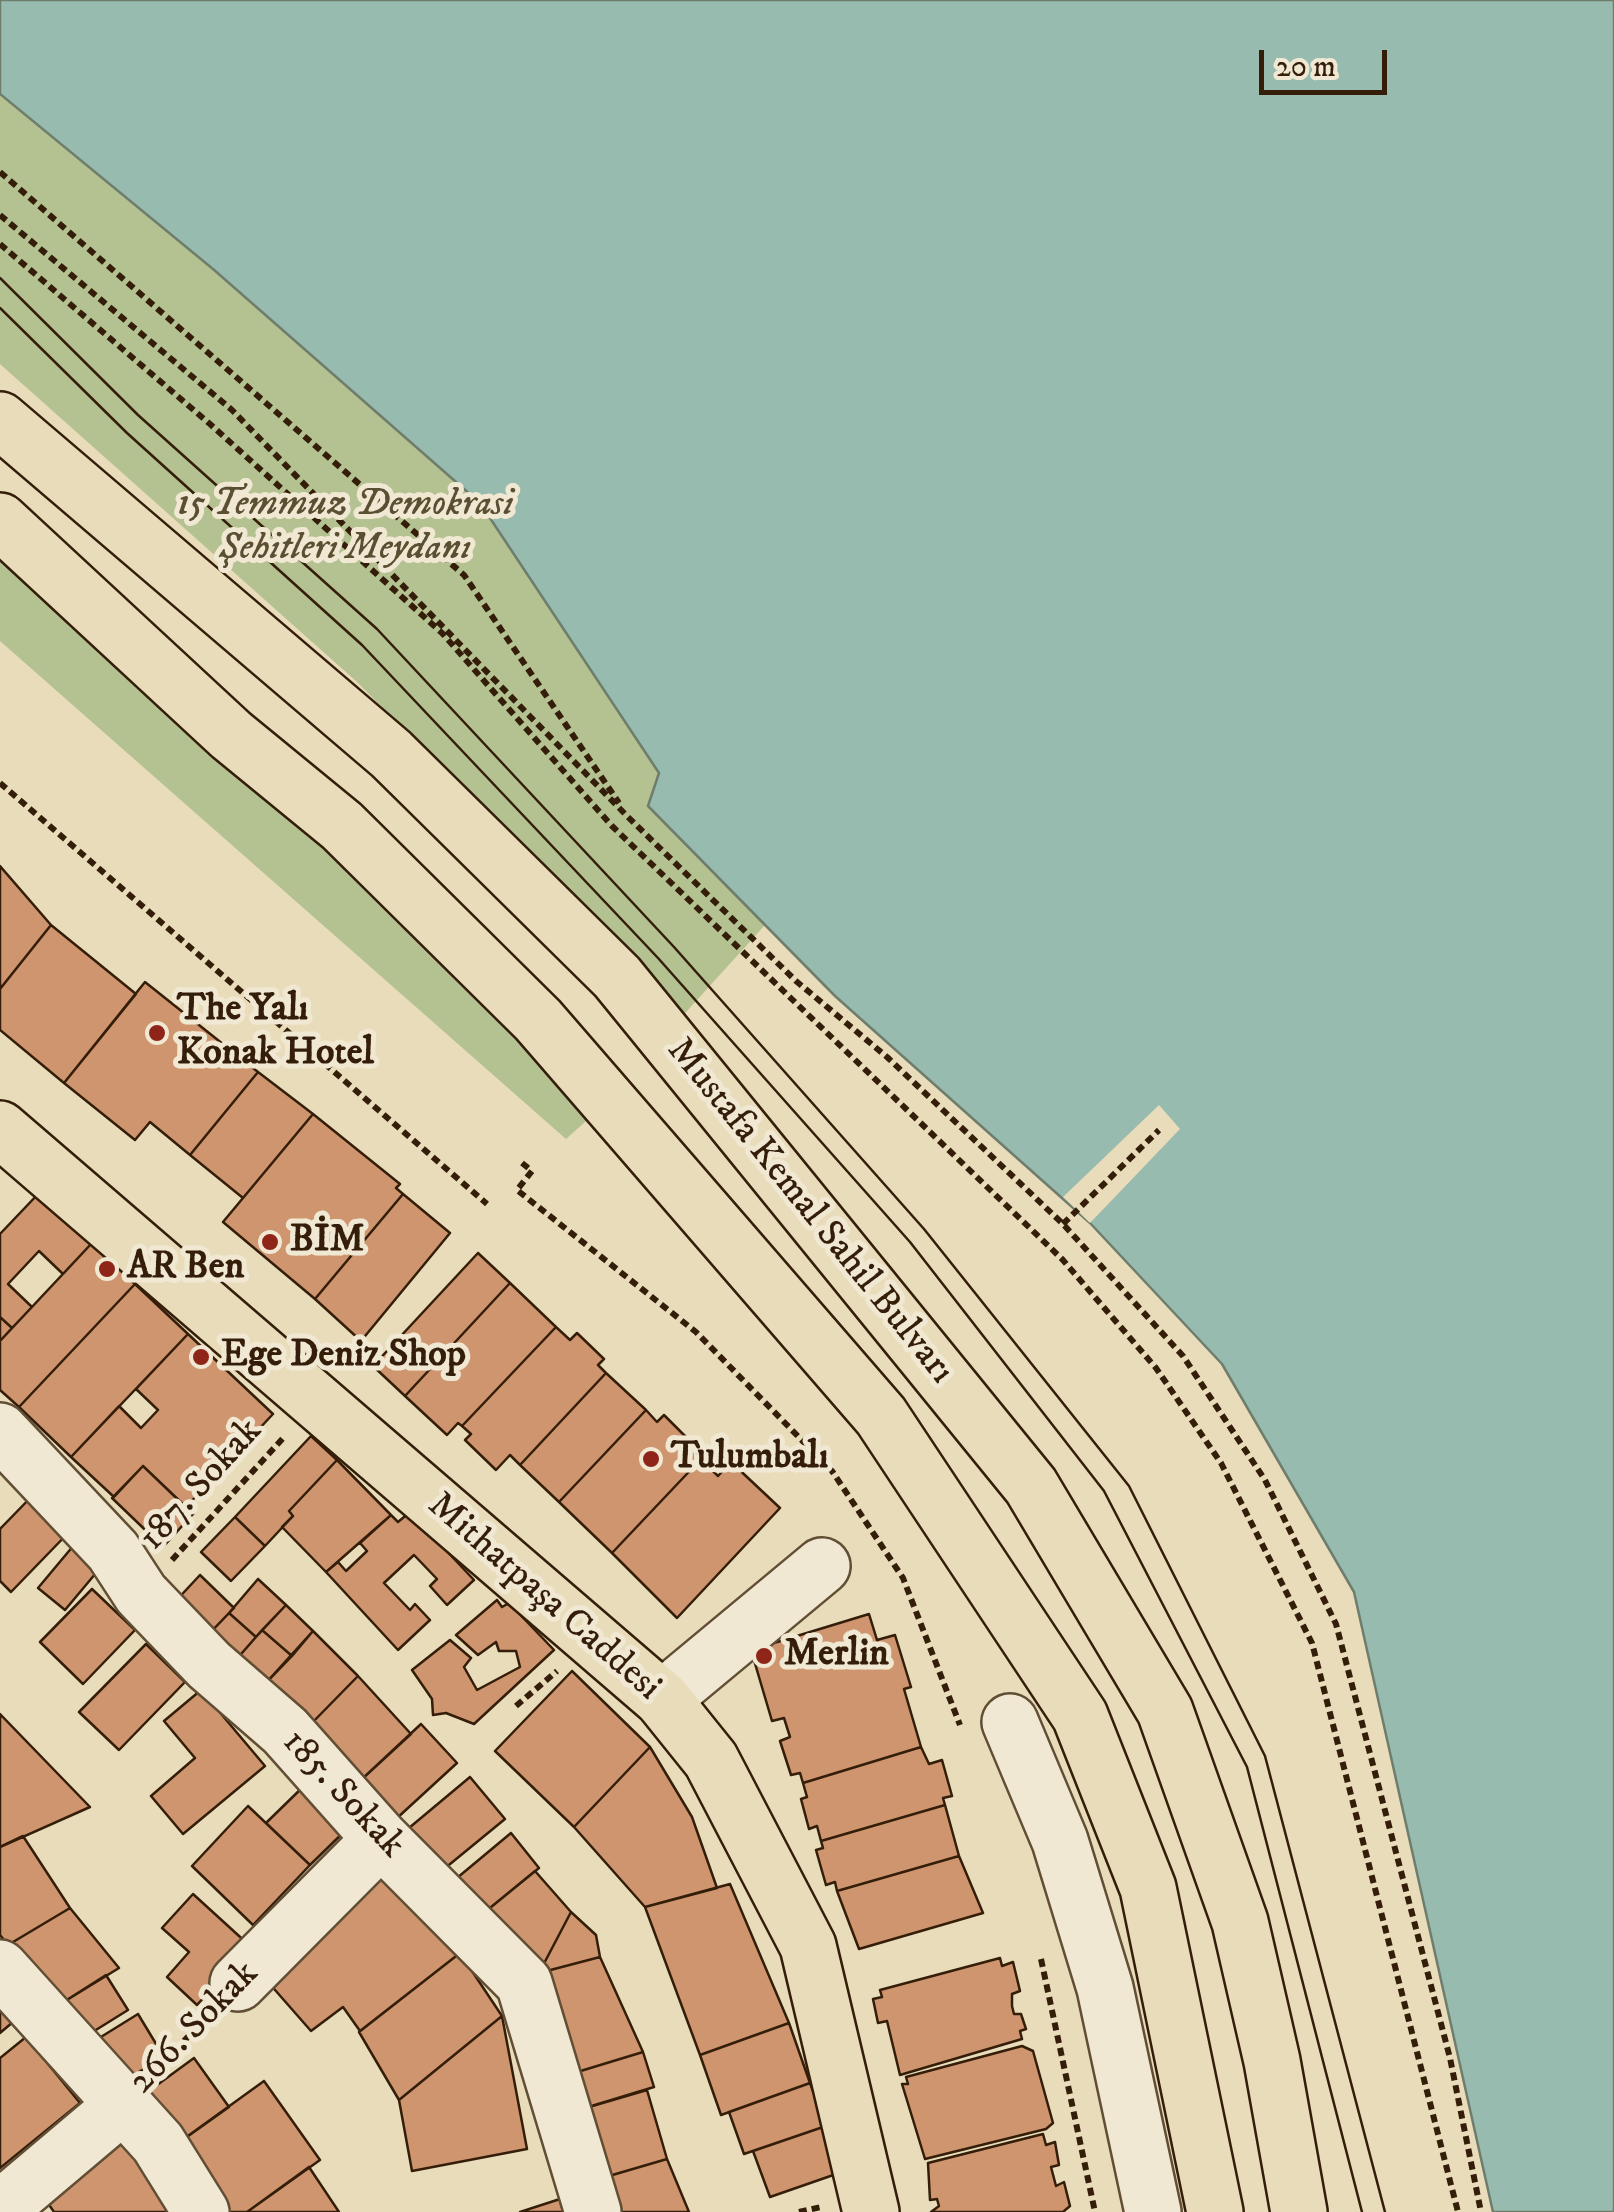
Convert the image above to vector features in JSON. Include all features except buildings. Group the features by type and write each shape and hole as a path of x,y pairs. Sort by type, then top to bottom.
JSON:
{"main road":[{"name":"Mustafa Kemal Sahil Bulvarı","path":"0,420 391,754 617,977 1031,1486 1165,1711 1240,1922 1272,2061 1299,2212"},
{"name":"Mustafa Kemal Sahil Bulvarı","path":"0,520 231,735 342,826 524,1006 881,1416 1080,1716 1148,1888 1215,2212"},
{"name":"Mithatpaşa Caddesi","path":"0,1129 662,1699 711,1760 808,1946 871,2212"}],"street":[{"name":"185. Sokak","path":"0,1432 113,1550 141,1594 210,1665 284,1731 381,1838 524,1982 592,2212"},
{"path":"662,1699 822,1566"},
{"path":"987,1729 1060,1841 1106,1988 1153,2212"},
{"name":"266. Sokak","path":"238,1983 381,1838"},
{"path":"0,1968 158,2143 201,2212"},
{"name":"266. Sokak","path":"0,2209 123,2105"}],"path":[{"path":"0,172 464,574 628,817"},
{"path":"0,215 232,410 628,817 796,982 887,1057 1063,1224 1182,1356 1265,1480 1336,1624 1450,2058 1480,2212"},
{"path":"0,244 210,424 442,633 612,826 1062,1259 1156,1368 1221,1463 1312,1643 1458,2212"},
{"path":"0,783 487,1204"},
{"path":"1063,1224 1159,1130"},
{"path":"522,1163 532,1170 517,1190 696,1332 832,1471 903,1578 987,1729"},
{"name":"187. Sokak","path":"141,1594 292,1429"},
{"path":"516,1706 565,1664"},
{"path":"1039,1948 1095,2212"},
{"name":"266. Sokak","path":"123,2105 238,1983"}],"green space":[{"name":"15 Temmuz Demokrasi Şehitleri Meydanı","path":"0,94 213,269 480,503 659,773 648,806 765,925 677,1022 523,850 356,681 0,364"},
{"name":"15 Temmuz Demokrasi Şehitleri Meydanı","path":"0,550 234,771 344,865 595,1113 566,1139 0,641"}],"water":[{"path":"0,0 1614,0 1614,2212 1493,2212 1354,1592 1222,1364 1090,1223 835,996 648,806 659,773 480,503 213,269 0,94"}],"pier":[{"path":"1159,1105 1180,1129 1090,1223 1063,1197"}],"tram line":[{"path":"0,278 138,415 377,629 674,947 924,1229 1129,1486 1265,1756 1385,2212"},
{"path":"0,308 127,433 362,645 658,958 910,1242 1104,1491 1247,1767 1362,2212"}],"place":[{"name":"The Yalı Konak Hotel","path":"157,1033"},
{"name":"BİM","path":"270,1242"},
{"name":"AR Ben","path":"107,1269"},
{"name":"Ege Deniz Shop","path":"201,1357"},
{"name":"Tulumbalı","path":"651,1459"},
{"name":"Merlin","path":"764,1656"}]}
